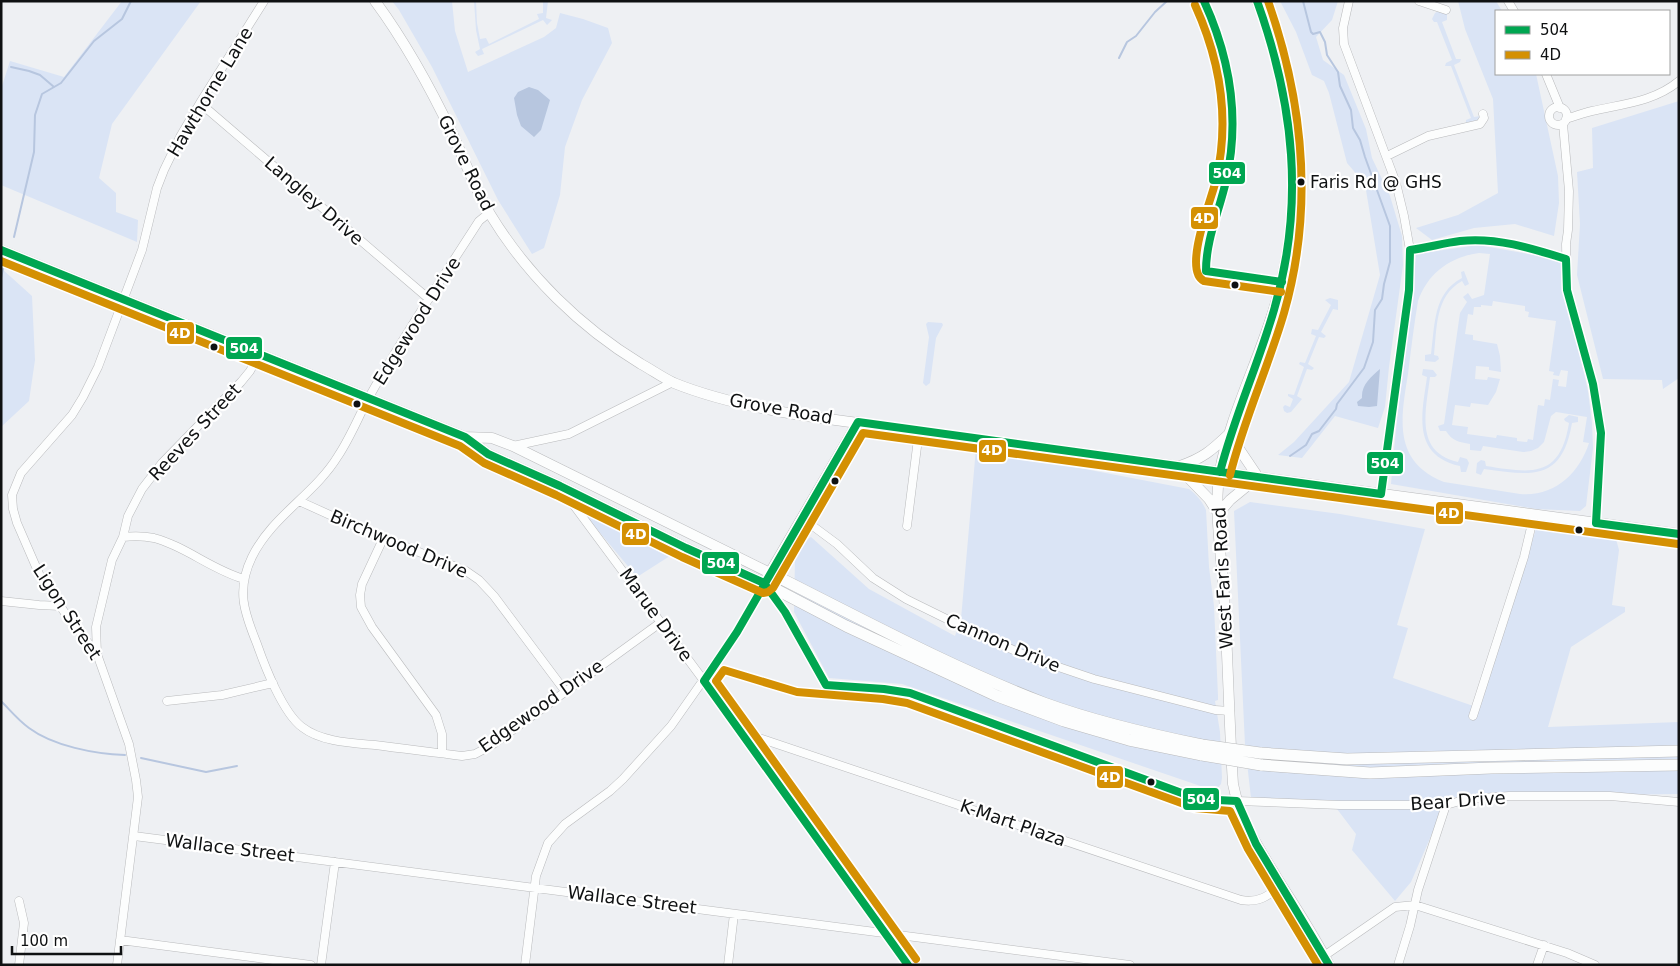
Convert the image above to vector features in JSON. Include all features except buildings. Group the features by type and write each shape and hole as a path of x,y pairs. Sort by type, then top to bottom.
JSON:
{"highway":[{"path":"770,573 1021,694 1124,729 1261,765 1370,773 1679,765"},
{"path":"764,583 807,607 973,685 1064,721 1129,740 1202,750 1347,759 1679,751"}],"main road":[{"name":"Grove Road","path":"375,1 408,51 428,86 489,213 534,274 566,308 601,338 673,382 709,395 762,409 1679,534"},
{"name":"West Faris Road","path":"1257,1 1268,30 1284,93 1291,150 1291,208 1288,244 1280,290 1230,434 1220,472 1218,514 1233,784 1237,801 1252,837 1315,937 1327,960"},
{"path":"1,250 465,437 488,454 764,583 858,422"},
{"path":"1230,434 1258,477 1230,500 1218,514 1209,499 1178,467 1198,460 1210,453 1230,434"},
{"path":"465,437 492,438 513,446 770,573"}],"street":[{"name":"Hawthorne Lane","path":"123,298 142,250 157,188 164,170 181,135 264,1"},
{"path":"1349,1 1342,28 1344,44 1387,156 1409,238 1409,290 1381,494"},
{"path":"1419,1 1446,10"},
{"path":"1546,75 1559,109 1566,114 1562,123 1569,191 1566,244 1567,290 1589,369 1601,433 1596,523"},
{"path":"1590,111 1562,123 1552,122 1550,116 1559,109 1590,111 1625,105 1658,94 1679,81"},
{"name":"Langley Drive","path":"200,103 429,299"},
{"path":"1387,156 1428,136 1480,124 1484,118 1483,114"},
{"name":"Edgewood Drive","path":"489,213 479,221 429,299 369,398 333,464 265,536 253,555 244,579 243,599 246,616 273,683 295,721 308,732 339,740 462,756 484,750 660,623"},
{"name":"Ligon Street","path":"117,965 138,797 129,744 97,654 60,606 40,576 26,546 13,509 12,494 21,473 72,416 83,397 98,367 123,298"},
{"name":"Reeves Street","path":"97,654 96,627 112,560 123,536 128,516 151,477 162,463 241,382 250,371 259,354"},
{"path":"513,446 569,434 673,382"},
{"path":"907,526 919,431"},
{"name":"Marue Drive","path":"560,486 704,681 908,965"},
{"name":"Birchwood Drive","path":"299,501 383,539 466,571 479,580 494,596 565,691"},
{"path":"1473,716 1524,558 1534,515"},
{"name":"Cannon Drive","path":"802,518 837,544 872,578 906,599 984,637 1029,657 1094,680 1215,710 1230,711"},
{"path":"123,536 156,539 227,573 244,579"},
{"path":"383,539 362,584 360,595 361,607 372,627 436,715 442,734 442,753"},
{"path":"525,965 536,876 544,851 554,835 565,824 610,791 623,779 671,726 737,632 764,583"},
{"path":"1,601 60,606"},
{"path":"167,701 222,695 273,683"},
{"name":"K-Mart Plaza","path":"741,732 1241,900 1255,902 1263,899 1282,885"},
{"name":"Bear Drive","path":"1237,801 1355,806 1446,805 1467,799 1509,796 1610,796 1679,802"},
{"path":"1398,965 1418,890 1446,805"},
{"name":"Wallace Street","path":"134,836 1130,965"},
{"path":"321,965 335,862"},
{"path":"19,901 24,923 19,965"},
{"path":"1327,960 1395,907 1415,905 1544,945 1595,965"},
{"path":"728,965 734,914"},
{"path":"120,940 311,965"},
{"path":"1538,965 1544,945"}],"shaded area":[{"path":"122,1 201,1 112,124 99,178 116,193 116,212 138,220 137,242 1,185 1,89 10,61 64,77"},
{"path":"392,1 452,1 455,31 468,72 544,37 556,28 560,13 608,28 612,43 582,100 565,147 560,195 544,248 532,254 498,200 432,67"},
{"path":"474,1 476,1 480,39 486,38 489,44 539,19 537,14 543,13 543,1 548,1 546,18 552,20 547,25 543,20 482,49 484,54 478,56 475,52 480,49 476,30"},
{"path":"1280,1 1338,1 1332,20 1316,37 1323,60 1344,75 1366,129 1372,158 1390,196 1402,236 1403,265 1385,407 1378,428 1335,416 1302,458 1278,455 1294,442 1349,382 1380,275 1365,184 1347,163 1329,93 1324,81 1312,75 1296,32"},
{"path":"1458,1 1496,1 1501,10 1495,10 1495,75 1536,75 1558,176 1559,203 1554,236 1515,224 1474,228 1432,240 1416,228 1458,215 1498,193 1493,99 1465,29"},
{"path":"1439,11 1447,14 1447,20 1442,22 1456,59 1461,59 1460,62 1454,65 1474,117 1480,116 1478,120 1466,123 1466,120 1471,118 1451,66 1445,66 1446,63 1452,60 1437,22 1434,22 1432,19 1435,13"},
{"path":"529,87 538,90 550,100 541,130 534,137 521,126 514,98 518,92"},
{"path":"1679,101 1679,378 1663,389 1662,380 1603,379 1577,275 1580,224 1577,172 1593,168 1592,128"},
{"path":"1478,245 1562,260 1570,310 1588,391 1592,423 1593,448 1586,506 1580,511 1536,509 1391,484 1416,254","holes":["1479,253 1490,254 1484,295 1472,299 1468,293 1463,297 1467,302 1460,313 1444,424 1438,426 1440,431 1446,431 1453,439 1470,444 1470,450 1481,451 1483,446 1523,452 1538,448 1544,442 1551,416 1556,412 1587,417 1583,442 1589,443 1585,454 1572,474 1564,481 1544,492 1520,494 1444,482 1427,473 1415,462 1408,450 1404,437 1403,406 1418,301 1422,291 1441,268 1459,258","1493,301 1525,306 1525,311 1529,312 1528,317 1556,321 1549,371 1554,372 1553,375 1559,376 1561,370 1568,371 1566,387 1558,386 1559,380 1553,379 1550,400 1545,399 1544,406 1538,405 1533,440 1528,439 1527,442 1517,441 1517,438 1497,435 1496,438 1467,434 1468,427 1452,425 1455,405 1470,407 1471,403 1488,405 1496,392 1500,379 1488,377 1487,380 1475,379 1476,366 1489,367 1489,370 1501,372 1497,344 1473,340 1473,335 1465,334 1468,314 1473,315 1474,307 1481,307 1481,305 1492,306"]},
{"path":"1,268 32,296 35,360 29,401 1,427"},
{"path":"1464,271 1469,284 1465,286 1462,281 1453,287 1442,304 1439,314 1434,355 1438,356 1439,359 1435,362 1425,361 1425,355 1431,354 1435,321 1441,301 1445,292 1462,278 1461,272"},
{"path":"1330,298 1338,300 1338,310 1333,309 1321,332 1326,336 1324,338 1319,337 1308,364 1314,368 1312,370 1307,369 1297,396 1302,399 1291,412 1287,413 1283,407 1285,405 1290,407 1293,399 1288,394 1294,395 1304,367 1299,364 1300,362 1305,363 1316,336 1311,334 1312,329 1318,330 1331,305 1325,300"},
{"path":"928,322 942,323 943,325 936,338 930,383 926,386 923,383 929,337 926,324"},
{"path":"1380,369 1377,406 1358,406 1357,402 1362,398 1365,385"},
{"path":"1423,369 1433,370 1437,375 1430,377 1426,403 1426,428 1429,439 1434,449 1444,457 1458,462 1460,457 1467,459 1469,463 1466,472 1461,472 1460,466 1444,460 1433,453 1427,442 1423,431 1422,418 1427,377 1422,375"},
{"path":"1569,415 1578,417 1578,422 1572,423 1561,456 1553,465 1531,473 1484,469 1481,475 1476,473 1477,463 1481,460 1485,461 1486,466 1517,470 1541,468 1551,463 1559,454 1565,441 1569,423 1564,419"},
{"path":"976,448 1189,489 1201,501 1206,510 1209,567 1214,606 1218,696 1218,700 1215,701 1220,732 1222,778 1221,784 1215,791 902,684 829,678 794,612 795,558 803,542 811,537 869,589 955,636 961,619"},
{"path":"1250,502 1340,514 1425,529 1397,625 1408,628 1393,678 1479,708 1536,529 1616,539 1619,550 1612,605 1625,607 1625,612 1571,647 1548,727 1679,722 1679,794 1448,797 1411,882 1395,901 1352,850 1356,834 1337,809 1251,798 1245,745 1234,511"},
{"path":"580,509 590,511 673,554 637,577"}],"waterway":[{"path":"14,237 34,152 35,115 42,94 61,83 94,41 122,19 131,1"},
{"path":"1119,58 1127,42 1136,36 1155,12 1167,1"},
{"path":"1290,456 1306,445 1312,434 1319,431 1364,368 1373,342 1375,310 1382,299 1390,262 1390,226 1360,140 1353,128 1351,110 1340,86 1338,72 1327,55 1325,42 1320,32 1313,34 1311,32 1303,1"},
{"path":"11,67 40,75 54,87"},
{"path":"1,278 3,269"},
{"path":"1,701 25,725 50,740 88,751 125,755"},
{"path":"141,758 206,772 237,766"}],"transit line":[{"name":"504","path":"1204,1 1213,23 1226,67 1232,112 1230,158 1226,181 1210,237 1206,271 1282,282"},
{"name":"504","path":"1220,472 1232,431 1274,310 1284,271 1290,231 1292,193 1291,154 1287,116 1280,78 1257,1"},
{"name":"4D","path":"1230,475 1242,434 1284,313 1293,274 1299,234 1302,195 1297,117 1290,78 1268,1"},
{"name":"4D","path":"1195,5 1211,47 1220,91 1222,113 1220,158 1216,180 1197,249 1196,264 1198,275 1204,281 1281,292"},
{"name":"504","path":"908,965 704,681 737,632 858,422 1381,494 1409,290 1410,250 1460,241 1500,242 1527,247 1566,259 1567,290 1593,384 1601,433 1596,523 1679,534"},
{"name":"504","path":"1,250 465,437 488,454 764,583 785,612 826,685 884,689 910,693 1198,799 1237,801 1256,844 1329,965"},
{"name":"4D","path":"1,261 460,446 484,463 556,495 682,557 763,593 773,588 863,433 1678,544"},
{"name":"4D","path":"916,959 716,681 724,670 797,692 883,699 907,703 1195,808 1230,811 1248,849 1318,965"}],"place":[{"name":"Faris Rd @ GHS","path":"1301,182"}]}
